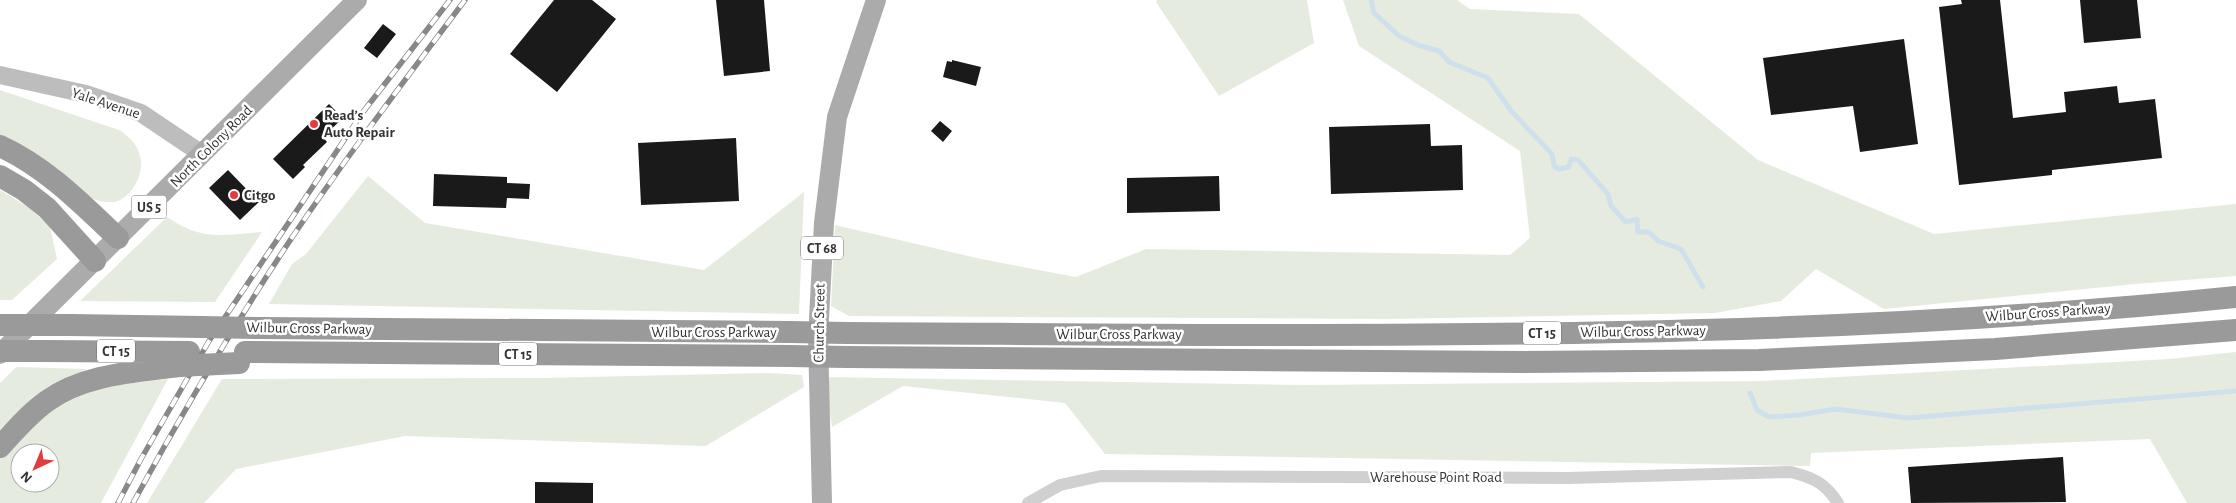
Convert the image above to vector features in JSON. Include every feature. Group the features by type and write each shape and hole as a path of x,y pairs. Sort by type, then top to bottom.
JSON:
{"highway":[{"path":"0,146 37,167 65,188 118,238"},
{"path":"0,176 24,190 47,208 95,261"},
{"name":"Wilbur Cross Parkway","path":"0,325 70,324 261,328 847,333 1319,335 1617,332 1878,323 2236,297"},
{"name":"Wilbur Cross Parkway","path":"184,359 398,353 1511,362 1759,360 1995,349 2236,330"},
{"name":"CT 15","path":"0,352 43,351 184,359"},
{"path":"0,447 47,400 66,390 113,376 184,359"}],"main road":[{"name":"North Colony Road","path":"0,352 95,261 357,0"},
{"name":"Church Street","path":"822,503 818,338 824,223 837,116 876,0"}],"street":[{"name":"Yale Avenue","path":"0,75 86,94 141,113 202,154"},
{"name":"Warehouse Point Road","path":"1028,503 1060,485 1101,476 1568,478 1791,472 1810,477 1829,490 1838,503"}],"shaded area":[{"path":"1157,0 1307,0 1314,43 1219,96 1156,2"},
{"path":"1343,0 1457,0 1470,9 1579,14 1758,160 1934,234 2236,204 2236,276 1884,309 1816,269 1781,301 1715,313 1386,319 849,316 831,306 835,225 981,259 1076,277 1146,249 1510,255 1530,238 1520,151 1359,46"},
{"path":"0,90 119,130 132,141 140,156 141,170 136,184 120,200 105,202 94,199 0,141"},
{"path":"368,176 425,223 704,270 804,192 799,314 269,304 292,264 306,254"},
{"path":"0,190 31,209 50,227 57,259 12,300 0,300"},
{"path":"167,217 191,230 213,235 262,232 215,302 80,301"},
{"path":"2236,352 2236,503 2187,503 2150,439 1811,453 1810,466 1105,454 1065,403 903,386 832,427 824,377 1304,385 1763,381 2169,359"},
{"path":"16,367 87,369 63,381 30,402 0,430 0,383"},
{"path":"769,373 802,375 804,387 706,446 405,436 236,469 204,503 147,503 222,379 541,378"},
{"path":"168,379 101,503 0,503 0,457 10,446 10,493 60,493 60,443 13,443 41,413 72,398 108,386"}],"building":[{"path":"554,0 592,0 616,19 557,92 510,54"},
{"path":"716,0 764,0 770,71 724,76"},
{"path":"1961,0 2000,0 2013,118 2066,112 2064,92 2117,86 2119,103 2155,99 2162,158 2052,170 2052,175 1959,185 1939,7 1962,4"},
{"path":"2080,0 2137,0 2141,38 2084,43"},
{"path":"383,24 396,34 377,58 364,48"},
{"path":"1904,39 1918,144 1860,152 1853,106 1771,115 1763,58"},
{"path":"952,60 981,67 976,86 943,77 947,61 952,62"},
{"path":"329,104 343,118 323,137 327,142 303,165 305,167 293,179 273,159"},
{"path":"940,121 952,131 943,142 931,131"},
{"path":"1430,124 1431,146 1462,145 1463,190 1331,194 1329,127"},
{"path":"736,138 739,201 641,205 638,143"},
{"path":"228,170 259,202 240,220 209,188"},
{"path":"434,174 507,177 507,183 530,184 529,199 507,198 506,208 433,206"},
{"path":"1219,176 1220,211 1127,213 1127,178"},
{"path":"2063,457 2066,502 1911,503 1908,467"},
{"path":"535,482 593,483 593,503 535,503"}],"waterway":[{"path":"1371,0 1374,13 1399,36 1418,45 1439,51 1449,62 1488,78 1512,112 1552,154 1554,166 1559,169 1569,167 1571,159 1578,160 1608,194 1611,206 1626,222 1637,219 1638,232 1649,232 1658,241 1681,249 1703,287"},
{"path":"1750,393 1757,410 1769,417 1799,415 1836,409 1908,418 2236,391"}],"railway":[{"path":"118,503 209,341 363,112 450,0"},
{"path":"133,503 209,369 291,239 355,148 465,0"}],"place":[{"name":"Read’s Auto Repair","path":"314,124"},
{"name":"Citgo","path":"234,195"}]}
